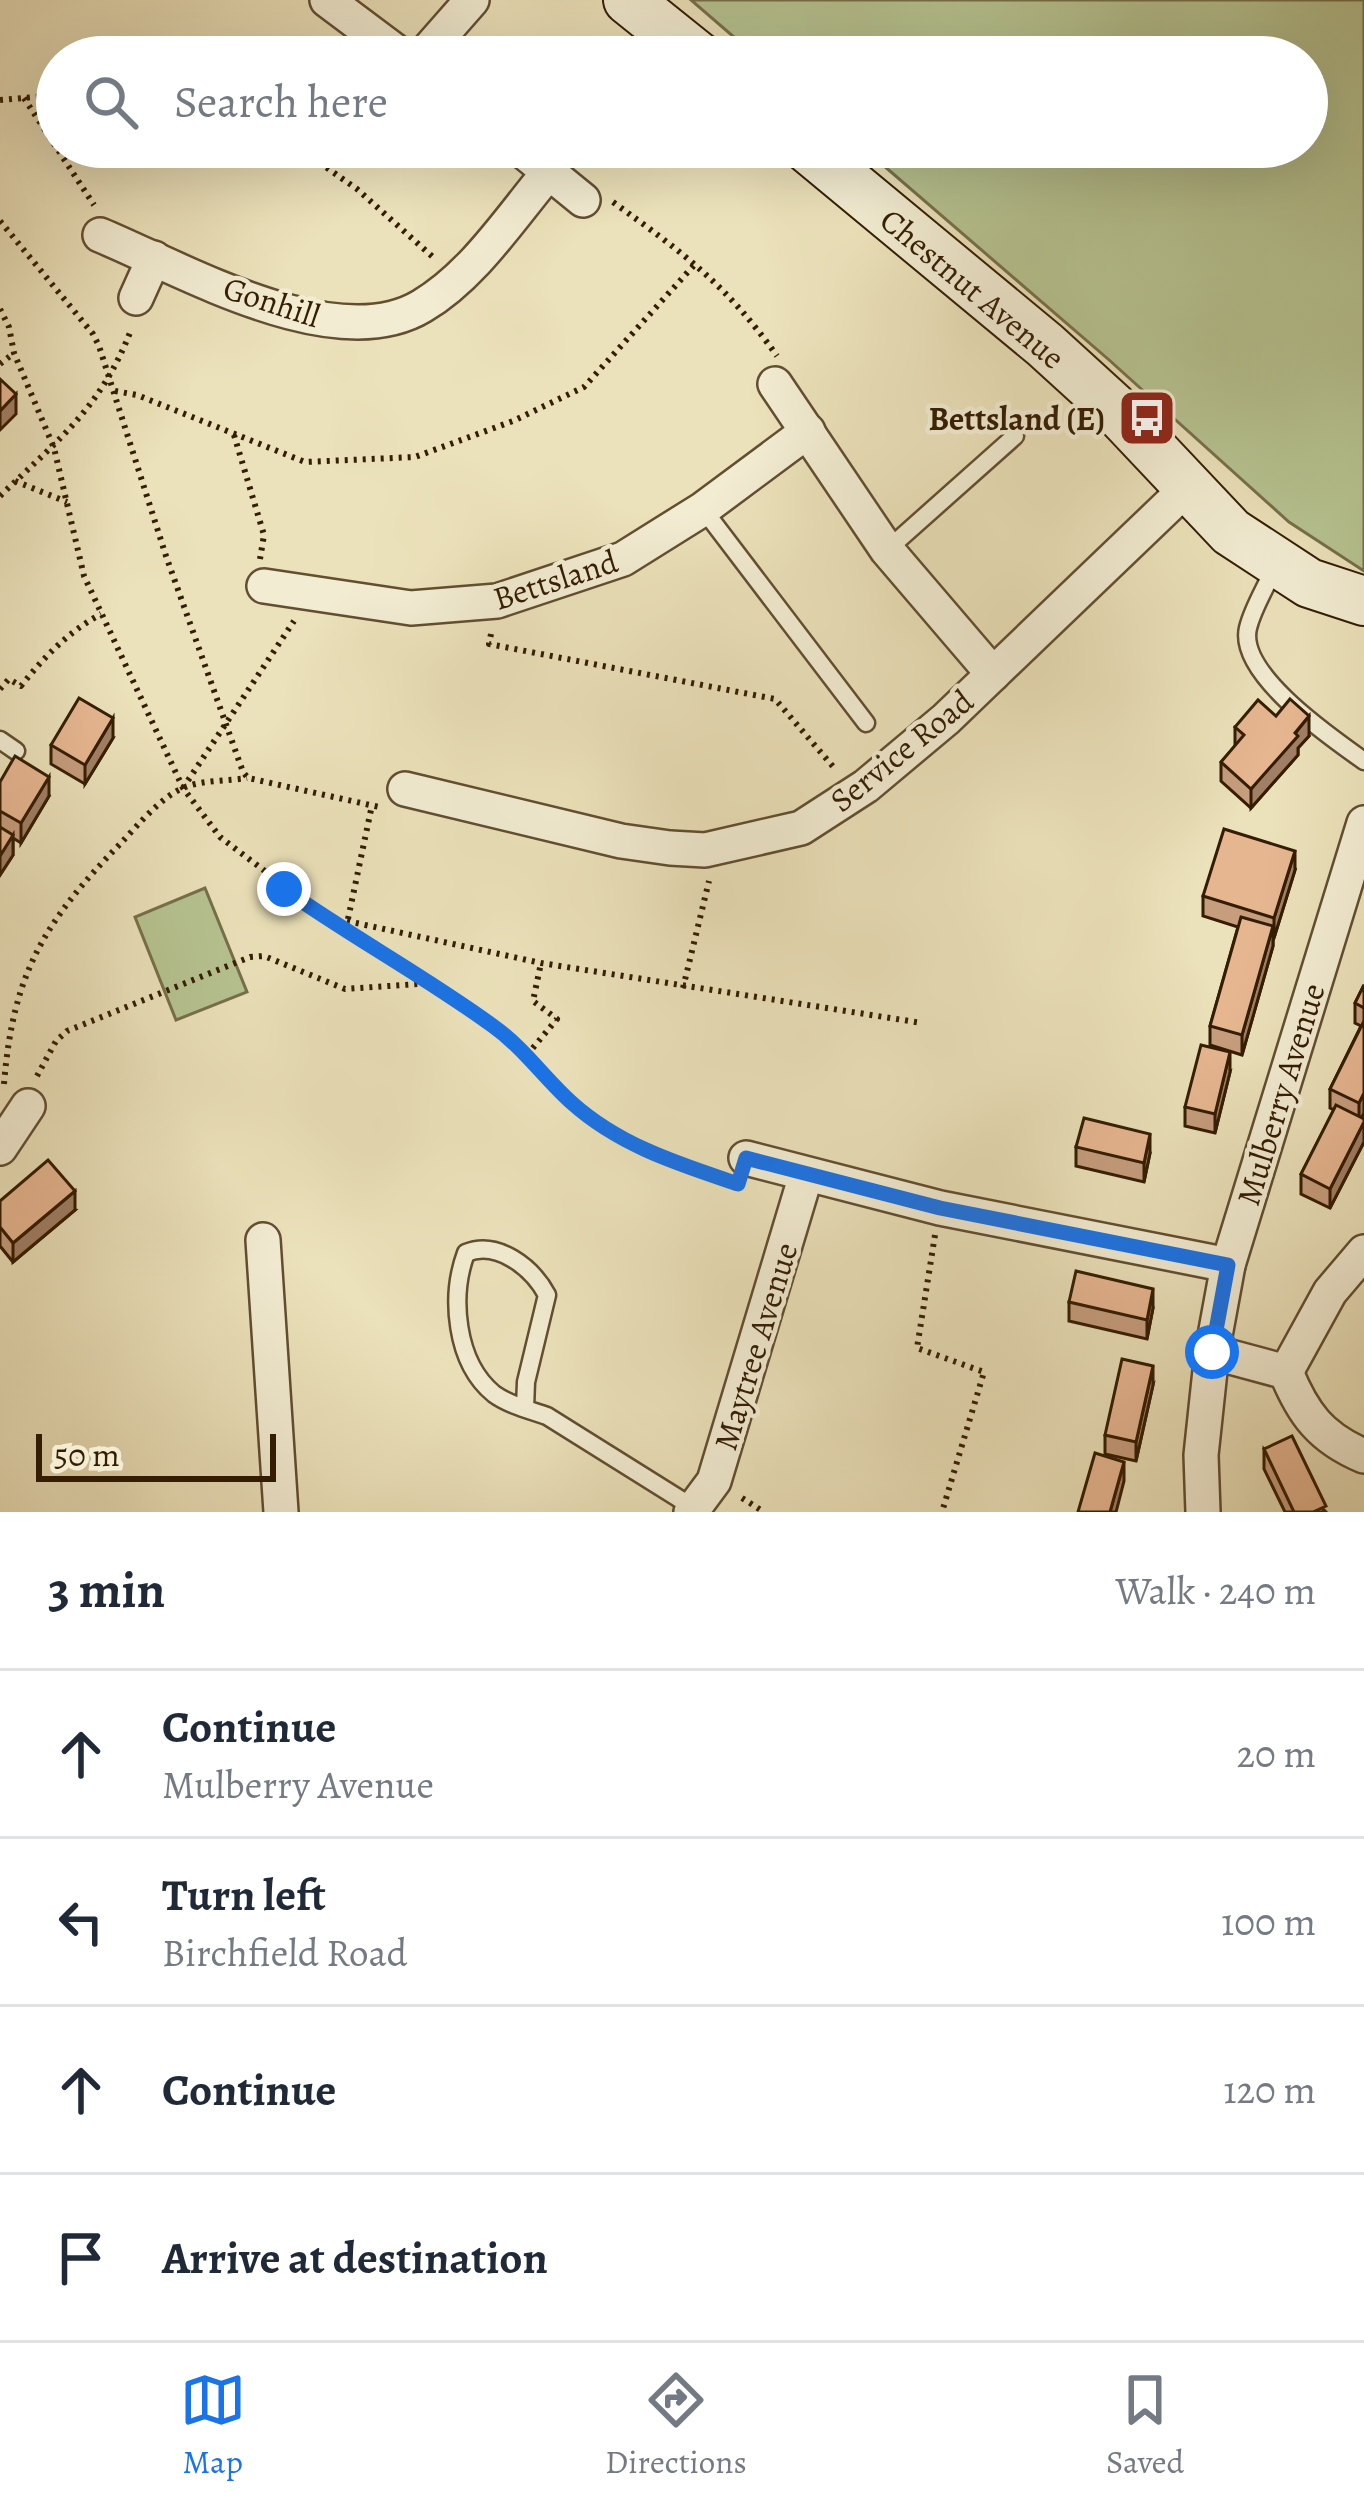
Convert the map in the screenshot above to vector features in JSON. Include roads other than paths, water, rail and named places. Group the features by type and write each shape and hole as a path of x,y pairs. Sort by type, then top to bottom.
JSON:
{"street":[{"path":"327,0 375,36"},
{"path":"440,36 472,0"},
{"path":"628,0 673,36"},
{"path":"544,168 584,200"},
{"name":"Chestnut Avenue","path":"831,168 1062,360 1231,532 1310,583 1364,601"},
{"name":"Gonhill","path":"100,235 287,313 333,322 384,323 424,305 475,261 549,172"},
{"path":"136,298 154,257"},
{"path":"775,384 887,550 993,674"},
{"name":"Bettsland","path":"264,586 411,608 497,601 623,559 808,431"},
{"name":"Service Road","path":"405,789 621,841 670,848 717,848 801,828 855,793 993,674 1186,488"},
{"name":"Mulberry Avenue","path":"1203,1512 1202,1455 1212,1352 1228,1265 1364,823"},
{"path":"0,1148 30,1099"},
{"path":"746,1158 940,1208 1228,1265"},
{"name":"Maytree Avenue","path":"692,1510 714,1481 806,1175"},
{"path":"263,1240 280,1512"},
{"path":"1286,1372 1330,1292 1364,1252"},
{"path":"1212,1352 1286,1372"},
{"path":"1286,1372 1300,1408 1335,1442 1364,1456"}],"lane":[{"path":"887,550 1016,436"},
{"path":"703,508 866,723"},
{"path":"1276,564 1247,630 1254,661 1284,697 1364,761"},
{"path":"0,740 16,751"},
{"path":"525,1408 526,1382 547,1295 522,1266 494,1249 480,1247 466,1253 457,1275 456,1301 462,1338 477,1374 495,1394 525,1408 547,1416 692,1510"}],"place":[{"name":"Bettsland (E)","path":"1147,418"}]}
